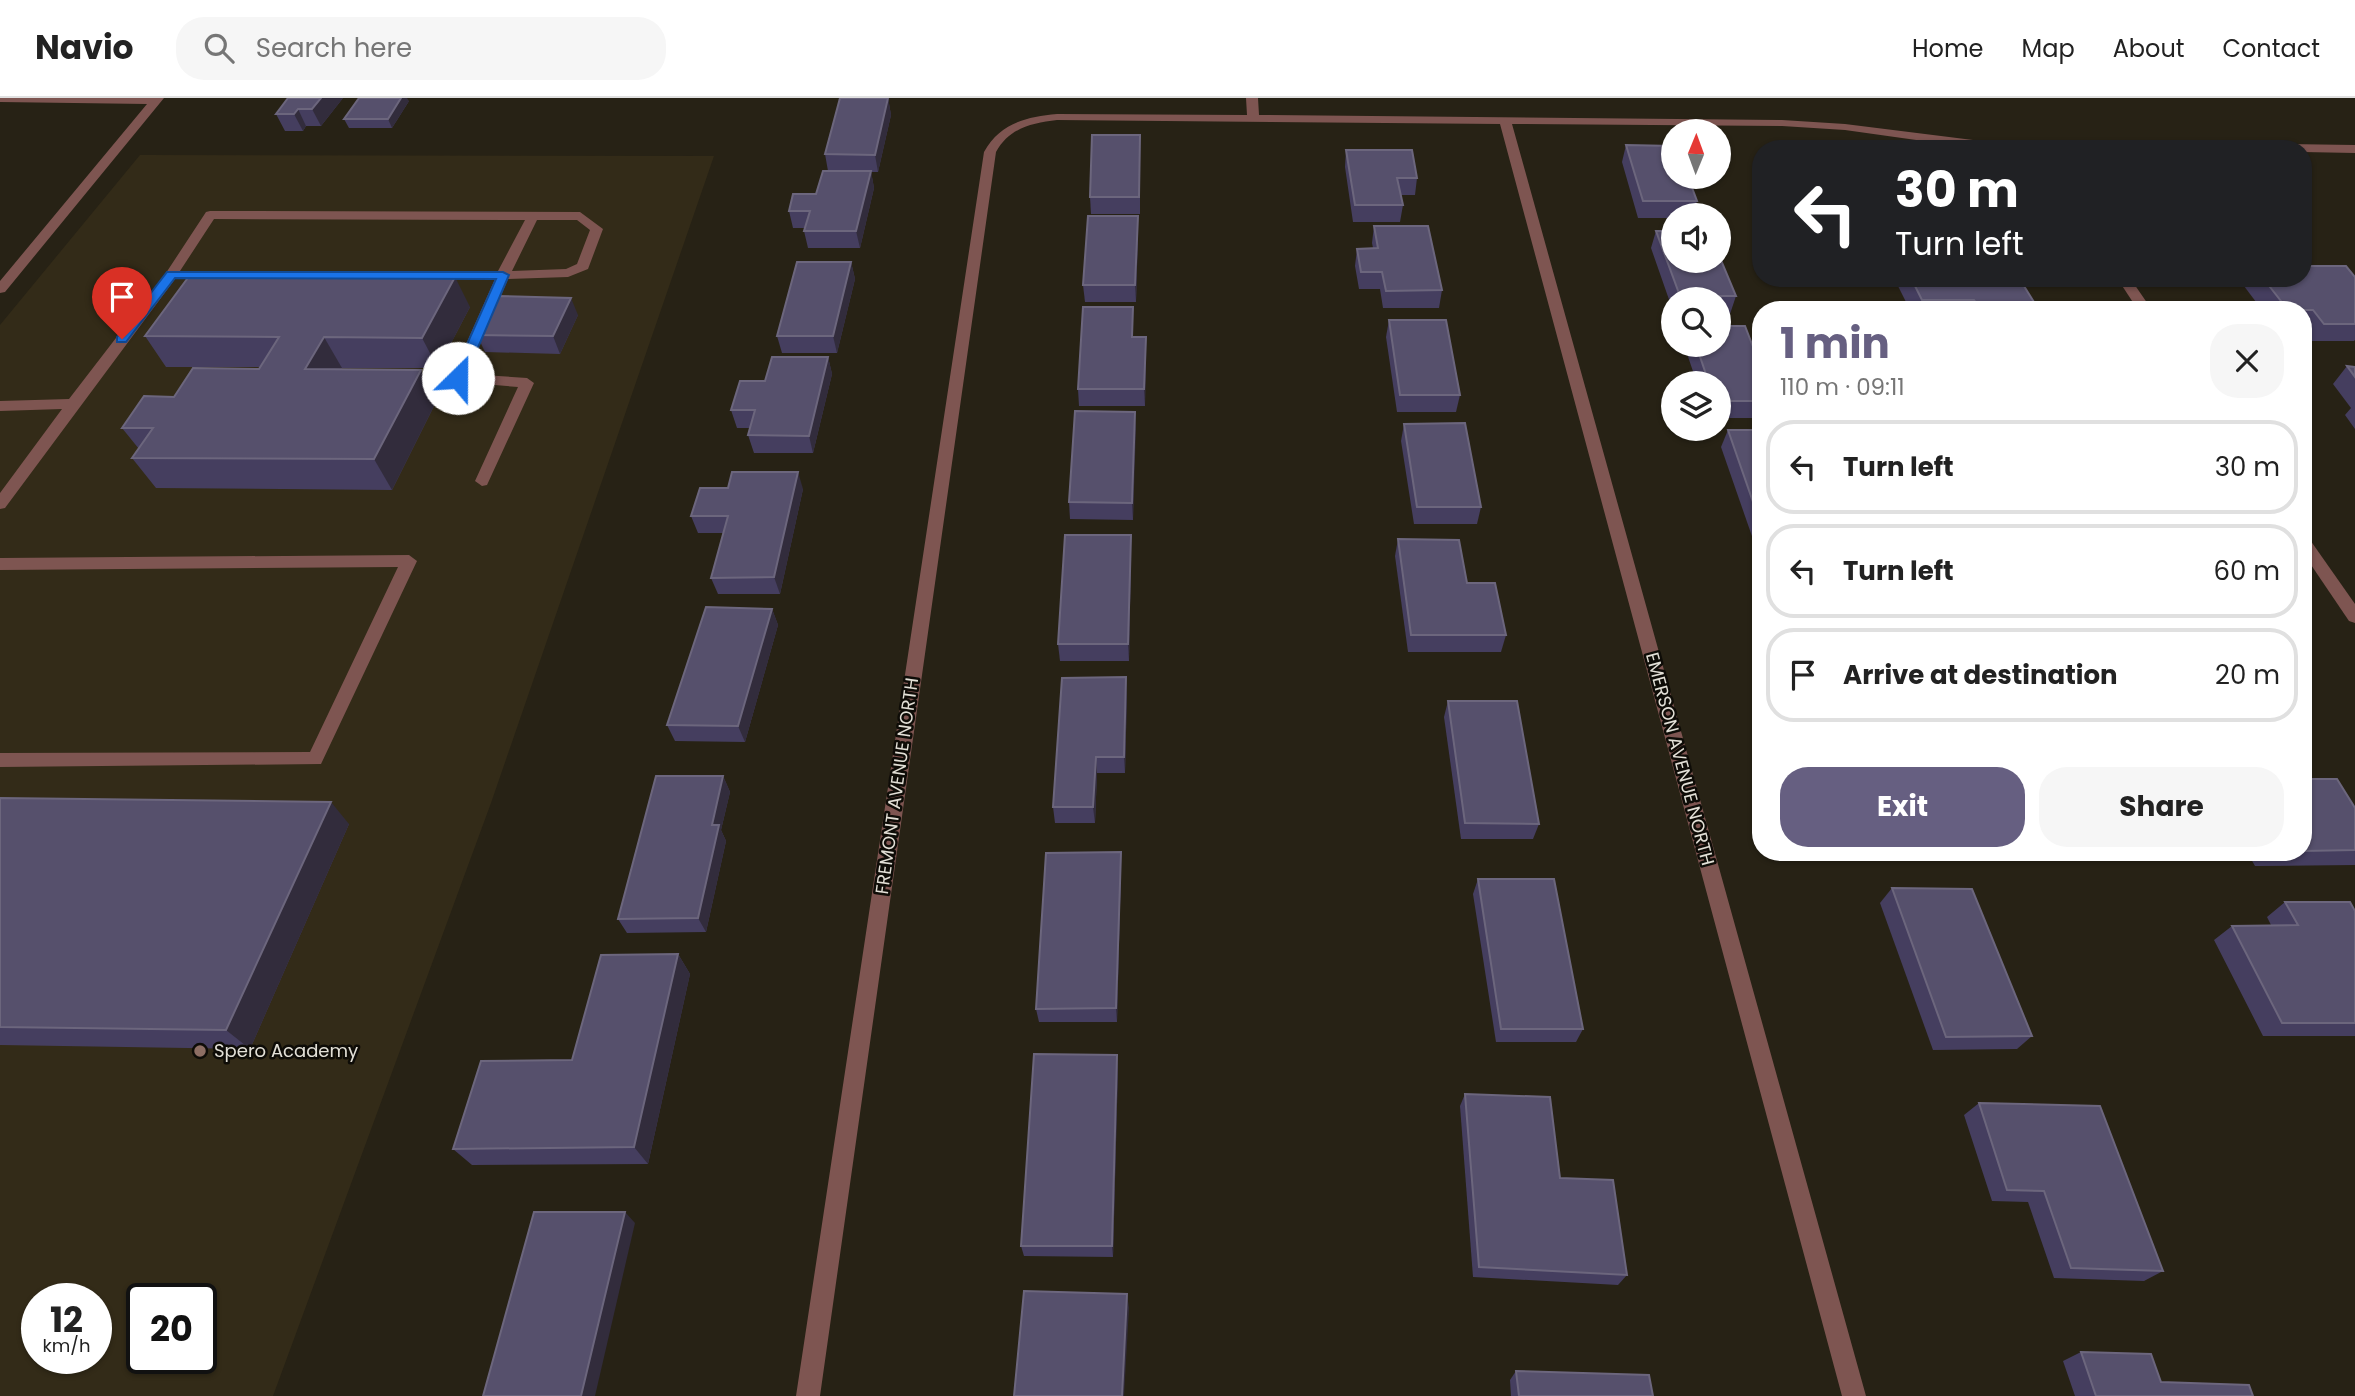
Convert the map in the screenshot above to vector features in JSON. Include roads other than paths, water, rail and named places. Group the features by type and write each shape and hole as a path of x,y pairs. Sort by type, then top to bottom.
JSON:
{"street":[{"path":"1252,98 1253,119"},
{"path":"0,99 157,100"},
{"path":"0,289 157,100"},
{"name":"FREMONT AVENUE NORTH","path":"808,1396 987,177 996,138 1031,120 1253,119 1782,123 1845,127 1943,140"},
{"name":"EMERSON AVENUE NORTH","path":"1505,121 1854,1396"},
{"name":"FREMONT AVENUE NORTH","path":"2312,149 2355,149"},
{"path":"0,503 171,275 210,215 580,216 597,229 583,266 568,273 171,275"},
{"path":"482,481 527,383 458,378 503,275 533,216"},
{"path":"0,406 72,404"},
{"path":"2312,554 2355,617"},
{"path":"0,564 409,561 315,759 0,760"}],"place":[{"name":"Spero Academy","path":"200,1051"}]}
